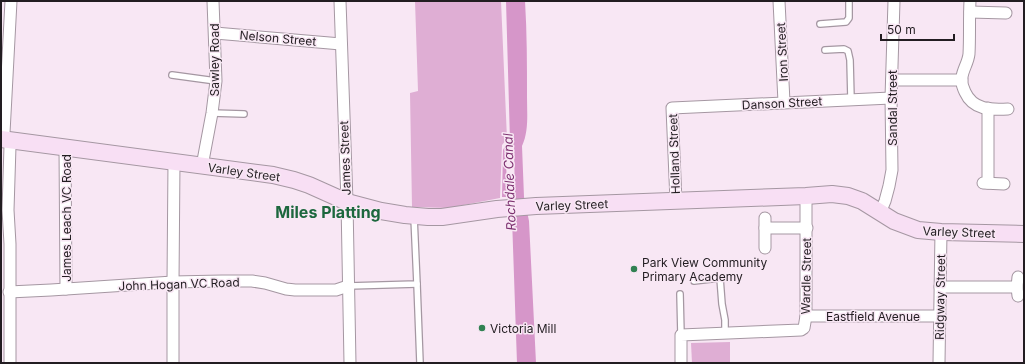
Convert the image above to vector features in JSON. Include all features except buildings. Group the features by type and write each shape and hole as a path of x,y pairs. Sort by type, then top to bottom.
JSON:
{"street":[{"path":"9,363 10,244 5,209 10,146 4,139 4,67 7,17 11,1"},
{"name":"Sawley Road","path":"202,166 212,113 216,81 213,1"},
{"name":"James Street","path":"340,1 347,202 350,363"},
{"name":"Iron Street","path":"780,1 784,102"},
{"name":"Sandal Street","path":"880,212 890,186 892,170 891,98 894,1"},
{"path":"970,1 969,55 962,76 964,90 970,100 977,106 1008,109"},
{"path":"970,12 1006,13"},
{"name":"Nelson Street","path":"215,33 341,44"},
{"path":"892,80 962,80"},
{"name":"Danson Street","path":"672,108 891,98"},
{"name":"Holland Street","path":"672,108 676,201"},
{"path":"988,108 985,183 1004,184"},
{"name":"Varley Street","path":"4,139 273,175 309,185 347,202 381,211 414,216 442,217 507,208 536,206 832,194 848,196 862,201 894,221 918,230 1024,234"},
{"name":"James Leach VC Road","path":"65,148 66,289"},
{"path":"173,363 174,162"},
{"name":"Wardle Street","path":"681,334 801,330 804,328 806,316 806,196"},
{"path":"765,248 765,223 807,228"},
{"name":"Ridgway Street","path":"939,363 941,232"},
{"name":"John Hogan VC Road","path":"9,292 173,282 252,281 295,290 336,290 348,286"},
{"path":"940,287 1018,286"},
{"name":"Eastfield Avenue","path":"806,316 940,316"},
{"path":"681,334 681,363"}],"lane":[{"path":"820,24 846,22 849,18 849,1"},
{"path":"825,50 844,49 848,51 850,60 852,99"},
{"path":"172,75 216,81"},
{"path":"212,113 244,114"},
{"path":"414,216 420,363"},
{"path":"694,281 720,278 725,332"},
{"path":"348,286 417,284"},
{"path":"680,294 681,334"}],"shaded area":[{"path":"415,1 501,1 507,139 502,145 500,198 448,208 412,207 410,93 418,91"},
{"path":"506,1 525,1 527,49 527,128 522,146 524,197 529,221 536,363 517,363 512,218 515,200 514,145 509,148 506,154 507,197 502,197 503,150 506,144 510,141"},
{"path":"730,342 730,363 692,363 691,343"}],"place":[{"name":"Park View Community Primary Academy","path":"634,269"},
{"name":"Victoria Mill","path":"482,328"}],"district":[{"name":"Miles Platting","path":"328,212"}],"water label":[{"name":"Rochdale Canal","path":"509,182"}]}
